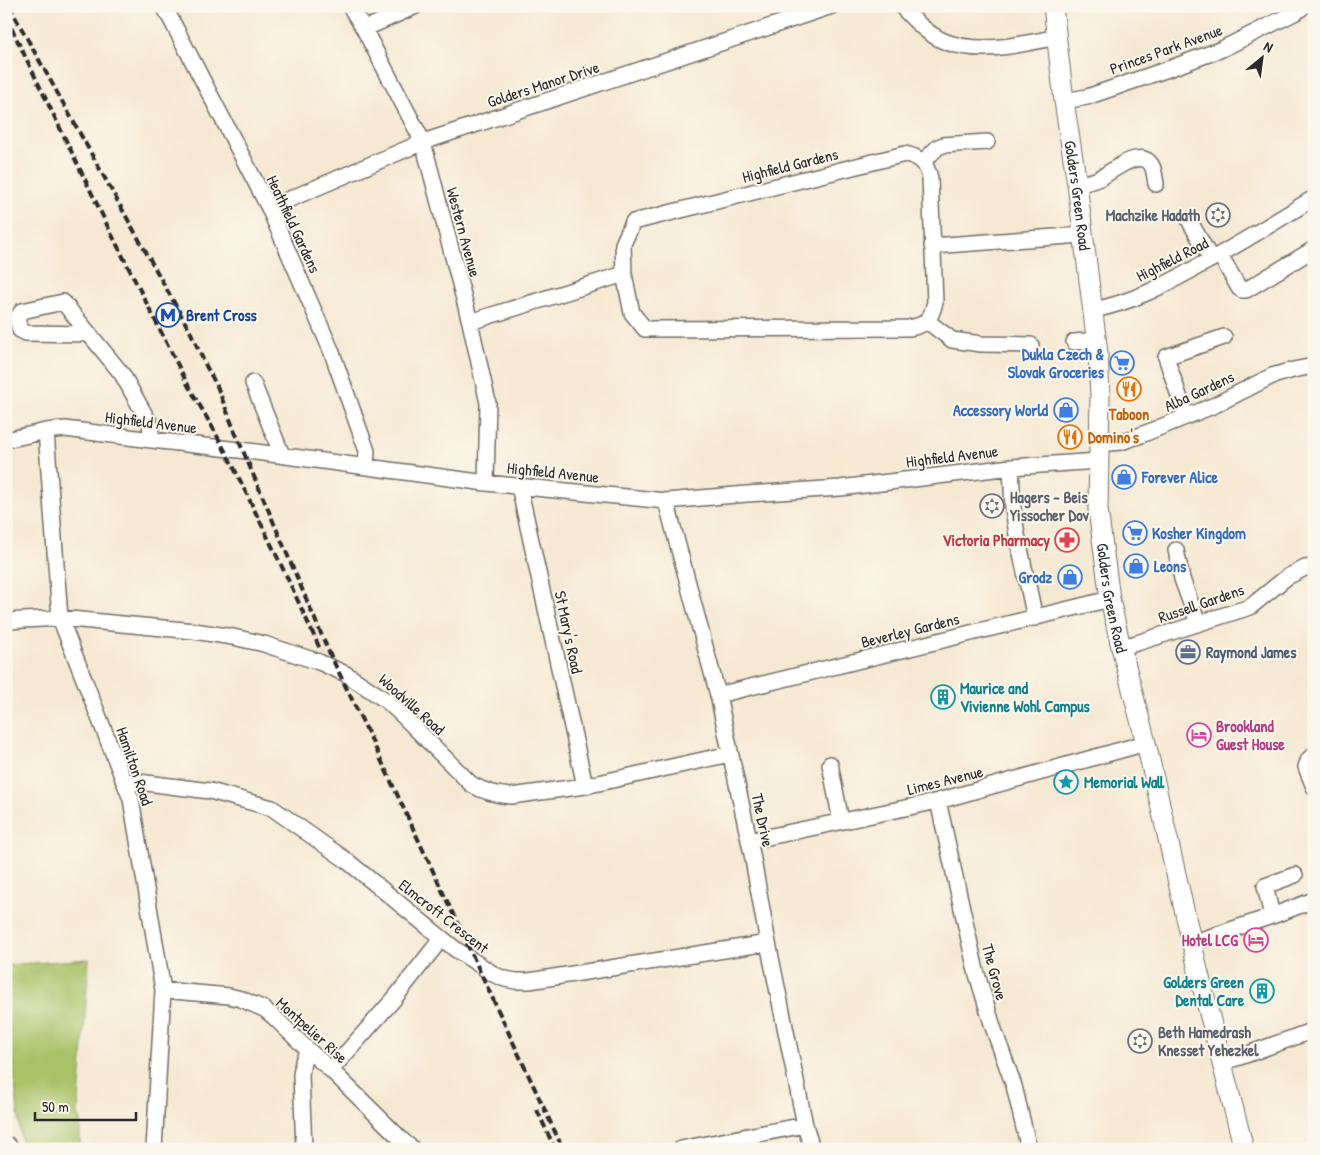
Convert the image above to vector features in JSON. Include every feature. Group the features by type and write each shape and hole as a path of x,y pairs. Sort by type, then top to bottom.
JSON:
{"main road":[{"name":"Golders Green Road","path":"1053,6 1064,101 1077,184 1097,340 1100,396 1098,514 1110,599 1146,743 1192,943 1244,1149"}],"street":[{"name":"Heathfield Gardens","path":"164,6 269,208 331,350 367,451 366,466"},
{"name":"Western Avenue","path":"350,6 364,29 422,142 470,322 488,403 486,483"},
{"path":"364,29 416,6"},
{"name":"Golders Manor Drive","path":"269,208 422,142 832,6"},
{"path":"901,6 912,19 928,31 946,41 963,46 975,48 1005,47 1058,37"},
{"name":"Princes Park Avenue","path":"1064,101 1087,97 1222,49 1296,12 1304,6"},
{"path":"987,142 943,145 938,147 923,162 930,178 935,302 932,315 928,321 943,335 952,340 981,344 1031,345"},
{"name":"Highfield Gardens","path":"923,162 918,158 905,154 633,222 623,244 624,274 632,313 645,329 909,328 917,327 928,321"},
{"path":"1077,184 1099,179 1128,161 1139,158 1148,160 1152,165 1156,184"},
{"name":"Highfield Road","path":"1093,310 1158,289 1216,257 1314,198"},
{"path":"1189,220 1239,288 1246,290 1314,250"},
{"path":"932,246 1083,235"},
{"path":"470,322 624,274"},
{"path":"89,334 122,374 150,424 152,440"},
{"path":"1186,417 1166,357 1224,337"},
{"path":"1074,342 1097,340"},
{"name":"Alba Gardens","path":"1099,452 1215,405 1272,376 1314,366"},
{"path":"253,383 282,455"},
{"name":"Highfield Avenue","path":"6,440 46,431 65,429 282,455 486,483 666,501 840,488 1011,467 1099,452"},
{"name":"Hamilton Road","path":"46,431 60,618 131,799 162,990 154,1149"},
{"path":"1011,467 1013,508 1017,535 1034,618"},
{"name":"St Mary's Road","path":"519,486 585,786"},
{"name":"The Drive","path":"666,501 718,695 812,1149"},
{"path":"1176,550 1182,579 1198,623"},
{"name":"Russell Gardens","path":"1121,647 1250,607 1287,577 1305,568 1314,567"},
{"name":"Beverley Gardens","path":"718,695 1110,599"},
{"name":"Woodville Road","path":"6,621 60,618 194,631 232,637 293,653 328,665 366,686 386,701 471,784 481,790 501,795 511,796 585,786 730,754"},
{"name":"Limes Avenue","path":"749,841 938,801 1146,743"},
{"path":"1314,755 1309,759 1306,767 1314,787"},
{"path":"830,764 840,821"},
{"name":"Elmcroft Crescent","path":"123,780 210,791 272,808 346,860 455,949 486,970 505,979 529,981 768,943"},
{"name":"The Grove","path":"938,801 976,971 1014,1086 1029,1149"},
{"path":"1272,916 1265,886 1295,875"},
{"path":"1192,943 1314,900"},
{"path":"331,1070 394,999 442,939"},
{"name":"Montpelier Rise","path":"162,990 230,996 253,1004 274,1017 413,1149"},
{"path":"1222,1062 1314,1030"},
{"path":"304,1149 301,1075 302,1061 308,1050"},
{"path":"681,1149 806,1125"}],"green space":[{"path":"89,959 78,1115 80,1121 80,1149 22,1149 6,1001 6,965"}],"railway":[{"path":"9,6 191,333 217,386 328,650 563,1149"},
{"path":"6,17 111,233 189,387 234,468 321,651"},
{"path":"537,1110 555,1149"}],"place":[{"name":"Machzike Hadath","path":"1218,215"},
{"name":"Brent Cross","path":"168,315"},
{"name":"Dukla Czech & Slovak Groceries","path":"1122,363"},
{"name":"Taboon","path":"1129,389"},
{"name":"Accessory World","path":"1066,410"},
{"name":"Domino's","path":"1070,437"},
{"name":"Forever Alice","path":"1124,477"},
{"name":"Hagers - Beis Yissocher Dov","path":"992,506"},
{"name":"Kosher Kingdom","path":"1135,533"},
{"name":"Victoria Pharmacy","path":"1067,540"},
{"name":"Leons","path":"1136,566"},
{"name":"Grodz","path":"1070,577"},
{"name":"Raymond James","path":"1188,652"},
{"name":"Maurice and Vivienne Wohl Campus","path":"943,697"},
{"name":"Brookland Guest House","path":"1199,735"},
{"name":"Memorial Wall","path":"1066,782"},
{"name":"Hotel LCG","path":"1256,940"},
{"name":"Golders Green Dental Care","path":"1262,991"},
{"name":"Beth Hamedrash Knesset Yehezkel","path":"1140,1041"}]}
